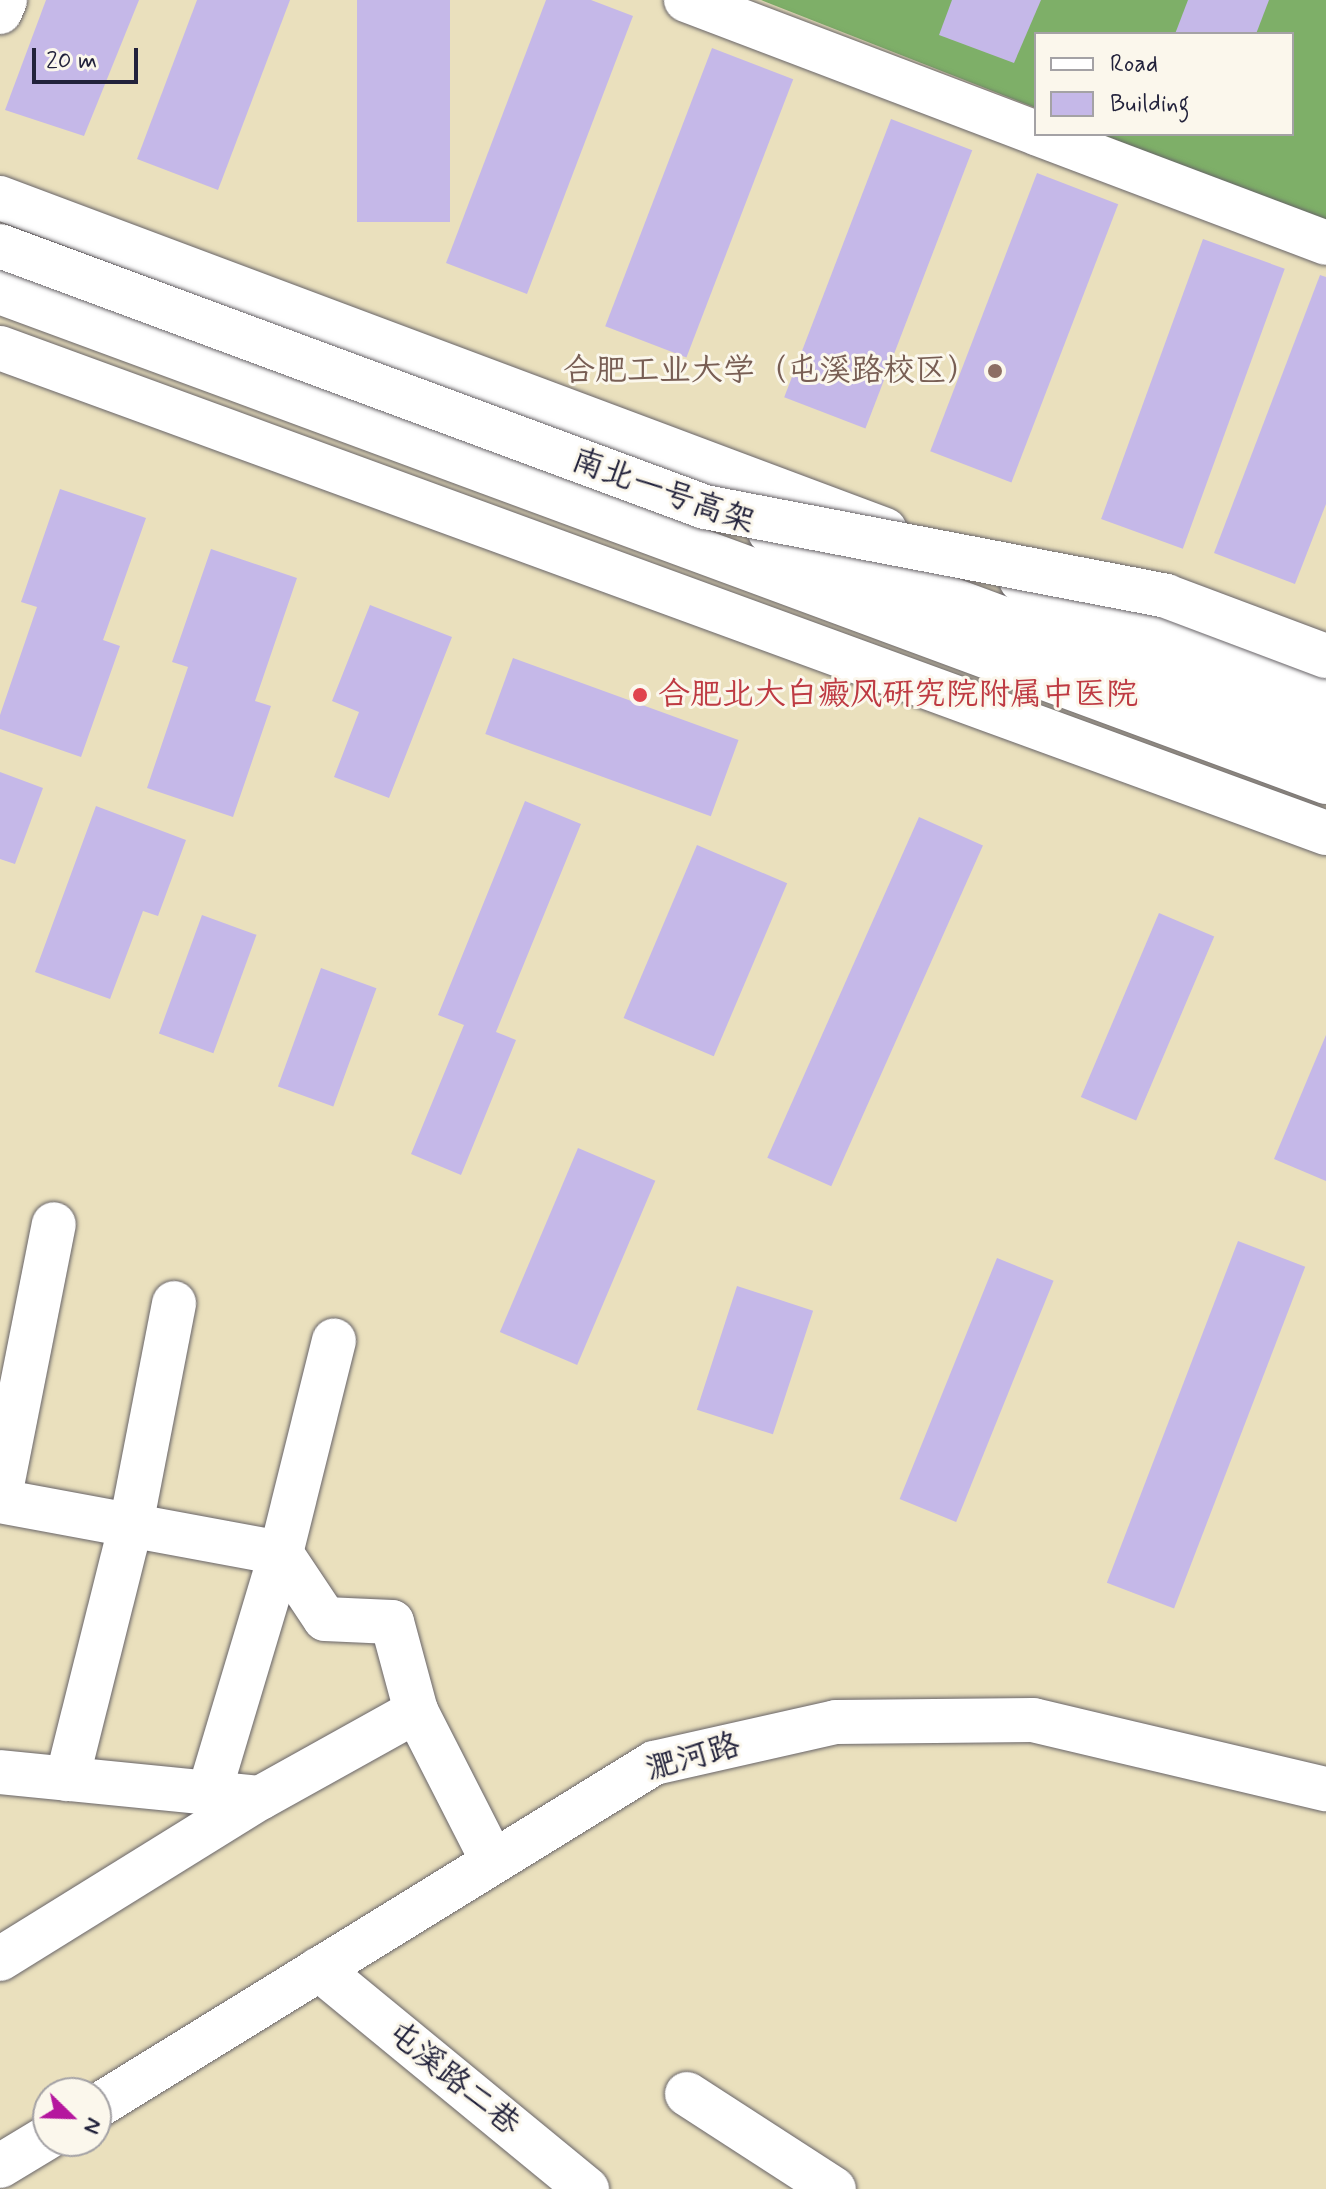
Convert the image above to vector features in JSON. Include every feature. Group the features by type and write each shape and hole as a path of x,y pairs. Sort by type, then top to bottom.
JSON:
{"main road":[{"path":"0,12 5,0"},
{"path":"686,0 1034,133"},
{"path":"1042,136 1326,243"},
{"path":"0,198 1326,694"},
{"name":"南北一号高架","path":"0,246 1326,782"},
{"name":"南北一号高架","path":"0,292 1326,739"},
{"path":"0,348 1326,833"},
{"path":"1326,656 1166,596 697,527 707,573 1326,824"},
{"path":"54,1224 0,1498 281,1553 325,1619 392,1622 416,1711 493,1862"},
{"path":"67,1779 131,1525 174,1303"},
{"path":"209,1793 281,1553 334,1341"},
{"path":"0,1959 260,1798 416,1711"},
{"name":"淝河路","path":"112,2097 654,1763 836,1722 1033,1720 1326,1789"},
{"path":"0,1772 260,1798"},
{"name":"屯溪路二巷","path":"319,1969 587,2189"},
{"path":"687,2094 834,2189"},
{"path":"0,2166 32,2147"}],"green space":[{"path":"761,0 1326,0 1326,223 1106,136 1294,136 1294,32 1034,32 1034,107"}],"building":[{"path":"46,0 139,0 84,136 5,110"},
{"path":"197,0 290,0 218,190 137,159"},
{"path":"357,0 450,0 450,222 357,222"},
{"path":"546,0 591,0 633,16 527,294 446,263"},
{"path":"952,0 1041,0 1014,63 939,35"},
{"path":"1188,0 1269,0 1257,32 1176,32"},
{"path":"712,48 793,79 686,357 605,326"},
{"path":"891,119 972,150 865,428 784,397"},
{"path":"1037,173 1118,204 1011,482 930,451"},
{"path":"1203,239 1285,269 1183,549 1101,519"},
{"path":"1320,275 1326,277 1326,504 1295,584 1214,553"},
{"path":"60,489 146,518 103,640 120,646 81,757 0,729 0,715 37,607 21,602"},
{"path":"211,549 297,578 255,701 271,706 233,817 147,788 188,667 172,662"},
{"path":"370,605 452,637 389,798 334,777 359,712 332,701"},
{"path":"513,658 739,740 711,816 485,734"},
{"path":"0,772 43,788 15,864 0,859"},
{"path":"525,801 581,824 496,1032 516,1040 461,1175 411,1154 464,1025 438,1015"},
{"path":"96,806 186,840 158,916 143,911 110,999 35,972"},
{"path":"919,817 983,845 831,1186 767,1158"},
{"path":"697,845 787,883 714,1056 624,1018"},
{"path":"1159,913 1214,936 1136,1121 1081,1097"},
{"path":"202,915 257,935 213,1053 159,1033"},
{"path":"321,968 376,988 333,1107 278,1086"},
{"path":"1326,1035 1326,1181 1274,1159"},
{"path":"578,1148 655,1181 577,1365 500,1332"},
{"path":"1238,1241 1305,1267 1174,1608 1107,1583"},
{"path":"997,1258 1054,1281 956,1522 900,1499"},
{"path":"737,1286 813,1311 773,1434 697,1410"}],"place":[{"name":"合肥工业大学（屯溪路校区）","path":"995,371"},
{"name":"合肥北大白癜风研究院附属中医院","path":"640,695"}]}
